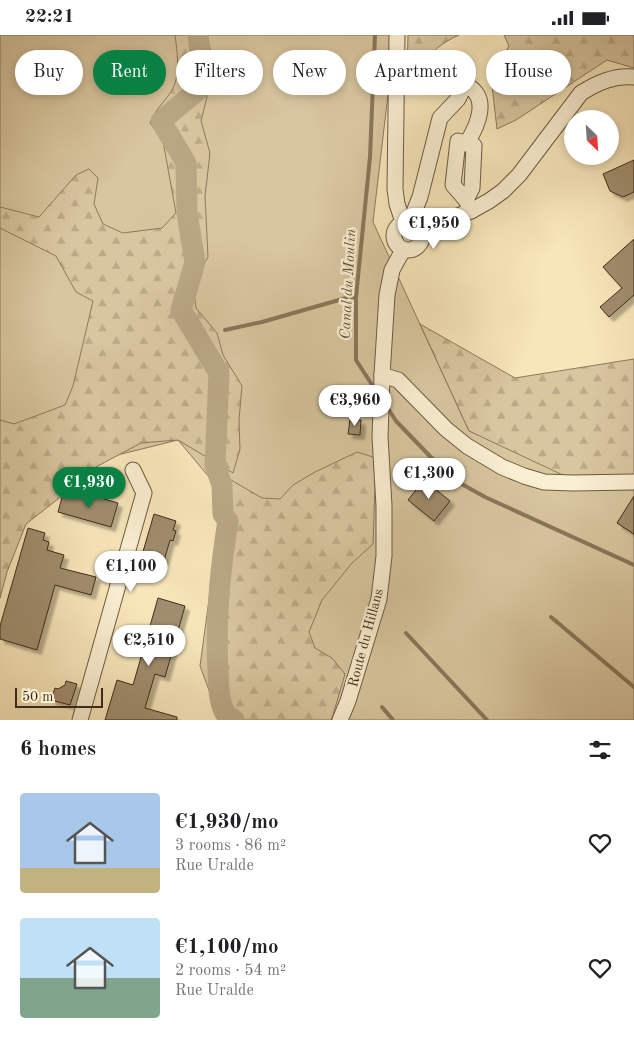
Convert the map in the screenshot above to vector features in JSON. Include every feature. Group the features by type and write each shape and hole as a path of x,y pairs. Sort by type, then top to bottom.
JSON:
{"street":[{"path":"396,35 396,204 411,225 422,238 418,247 408,251 403,250 396,243 393,234 398,225 411,225 468,205 489,201 503,191 519,175 581,93 596,84 612,78 634,77"},
{"path":"411,225 440,118 458,99 464,85 475,92 480,100 481,109 474,133 466,144 474,146 472,188 468,205"},
{"name":"Route du Hillans","path":"340,720 348,701 379,599 384,556 380,437 387,295 392,270 403,250"},
{"path":"382,375 398,380 433,417 467,446 502,467 544,482 634,482"},
{"path":"80,720 144,493 133,470"}],"green space":[{"path":"0,35 395,35 393,50 356,50 356,95 388,95 373,222 469,431 634,478 634,720 220,720 200,666 215,555 223,514 209,477 178,440 85,463 0,515"},
{"path":"175,35 206,35 210,50 177,50"},
{"path":"408,35 459,35 435,50 408,50"},
{"path":"504,35 634,35 634,68 607,60 571,84 571,50 507,50 509,46"},
{"path":"176,80 176,95 208,95 201,121 210,153 205,196 208,257 193,282 196,308 217,333 223,355 242,386 239,420 240,449 233,473 178,440 141,443 96,467 26,524 7,572 0,598 0,420 14,424 65,405 73,386 93,301 76,292 56,256 0,228 0,207 39,217 76,175 89,169 98,178 94,204 103,224 123,233 162,228 176,213 163,141 150,123"},
{"path":"493,95 554,95 516,120 497,129"},
{"path":"420,324 515,378 634,359 634,478 567,477 469,431"},
{"path":"357,452 376,458 373,544 352,563 322,600 309,632 315,648 332,658 345,674 331,720 238,720 222,703 219,682 218,610 225,536 222,485 231,480 262,498 280,499 293,485"}],"building":[{"path":"634,160 634,192 623,197 610,191 603,174"},
{"path":"634,239 634,295 609,317 600,307 622,288 603,267"},
{"path":"350,420 361,420 360,435 348,434"},
{"path":"424,480 450,501 434,521 408,500"},
{"path":"80,492 118,503 111,527 58,512 63,494 78,499"},
{"path":"634,496 634,534 617,523"},
{"path":"154,514 176,521 173,530 176,531 173,541 170,540 164,561 142,555"},
{"path":"28,528 45,533 43,540 49,542 47,550 64,555 60,568 96,577 91,595 55,585 37,650 0,639 0,626"},
{"path":"158,598 185,606 165,677 155,674 145,708 177,717 177,720 105,720 117,680 133,685"},
{"path":"66,681 77,684 70,705 51,700 55,688 58,689 65,685"}],"waterway":[{"path":"198,35 204,85 161,121 186,163 187,213 195,262 181,310 219,373 215,465 222,485 223,514 228,521 219,596 217,633 218,671 221,703 226,714 234,720"},
{"name":"Canal du Moulin","path":"375,35 370,157 356,297 356,360 376,391"},
{"path":"225,330 356,297"},
{"name":"Canal du Moulin","path":"387,407 396,421 451,478 485,497 634,565"},
{"path":"551,617 634,687"},
{"path":"406,633 487,720"},
{"path":"382,707 393,720"}]}
